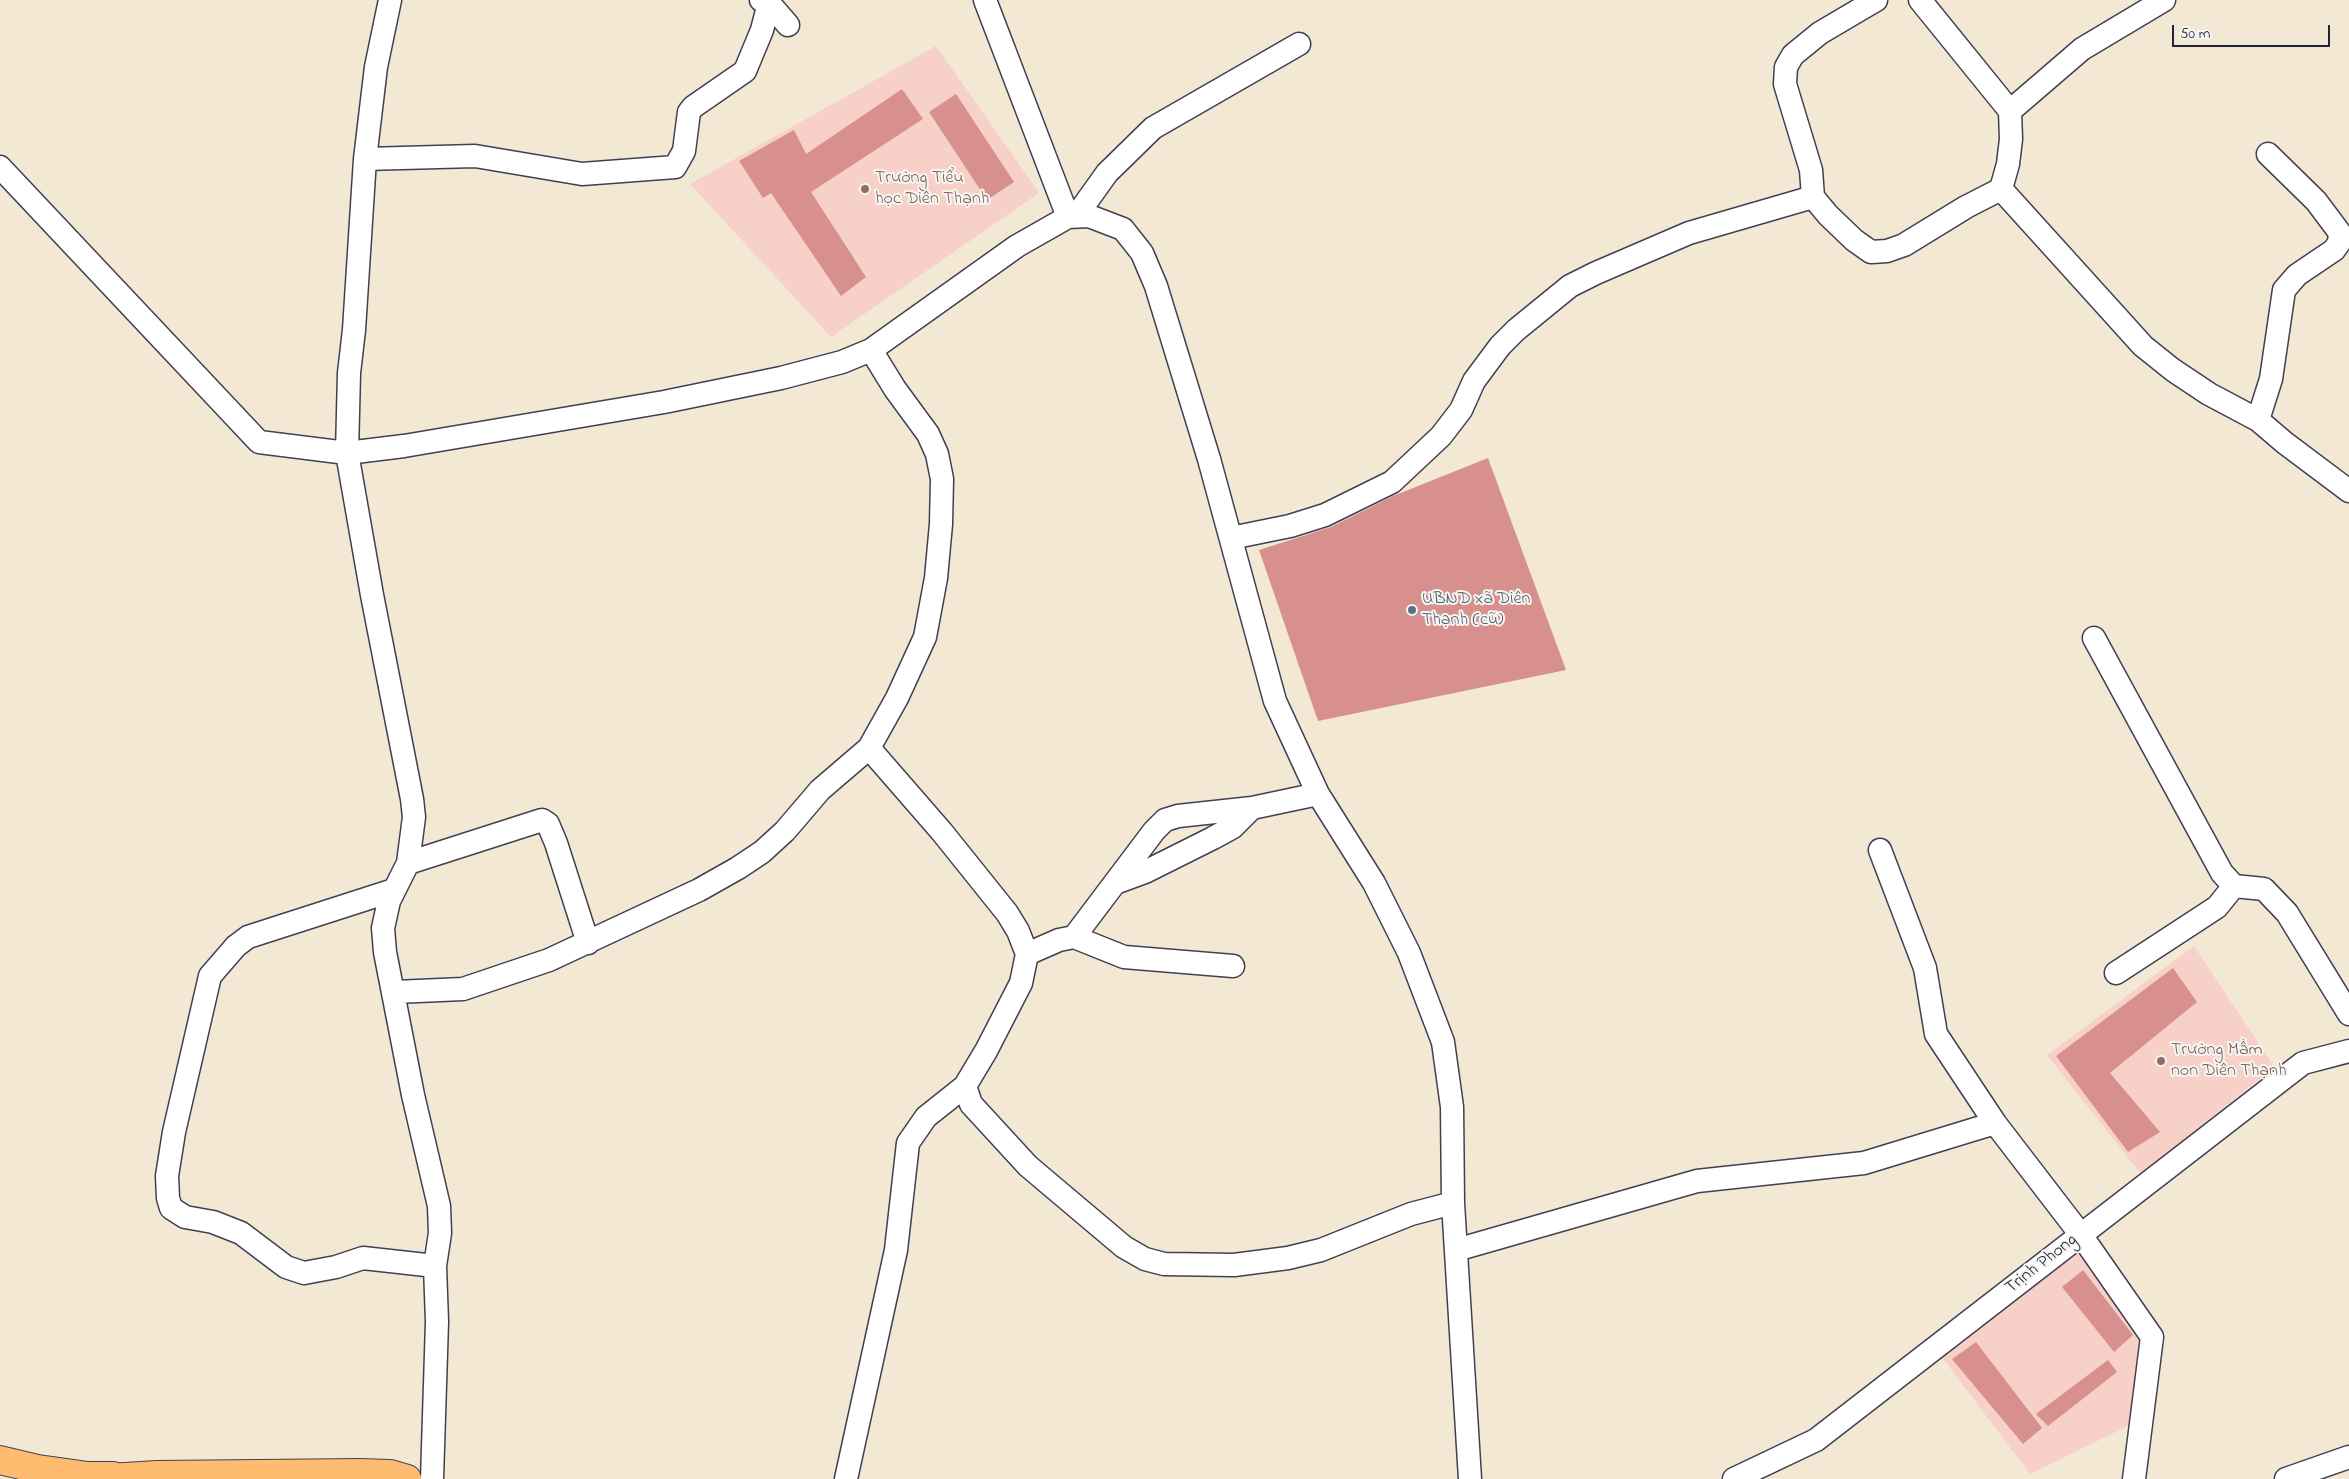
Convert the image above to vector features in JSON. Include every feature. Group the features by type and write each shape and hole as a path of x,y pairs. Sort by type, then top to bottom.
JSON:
{"main road":[{"path":"0,1460 38,1469 88,1476 359,1473 390,1474 407,1479"},
{"path":"94,1479 156,1476"}],"street":[{"path":"390,0 376,67 366,159 354,330 349,373 347,453 414,817 408,863 394,890 385,914 383,928 385,952 395,992 413,1095 439,1206 440,1233 435,1266 437,1322 432,1479"},
{"path":"986,0 1073,216"},
{"path":"1876,0 1820,33 1793,55 1786,67 1785,84 1811,170 1813,198 1854,240 1871,252 1887,251 1904,245 1966,207 2002,188 2008,164 2011,139 2010,111 1920,0"},
{"path":"2010,111 2082,49 2164,0"},
{"path":"366,159 475,156 582,174 675,167 684,151 689,112 693,107 745,71 762,30 765,2"},
{"path":"765,2 788,25"},
{"path":"0,167 259,442 347,453 404,446 664,402 781,378 842,362 871,350 1017,246 1073,216 1107,173 1153,128 1299,44"},
{"path":"2258,420 2271,379 2284,290 2297,276 2326,258 2340,243 2340,233 2316,201 2268,154"},
{"path":"2002,188 2143,346 2173,370 2209,394 2258,420 2285,443 2349,490"},
{"path":"1231,538 1290,526 1325,515 1392,482 1440,436 1461,410 1474,381 1500,346 1540,308 1570,286 1689,233 1813,198"},
{"path":"1073,216 1089,216 1123,230 1142,253 1156,286 1231,538 1275,701 1318,794 1374,883 1409,953 1443,1042 1452,1106 1452,1203 1470,1479"},
{"path":"395,992 434,992 463,989 549,960 700,890 762,852 785,831 820,790 869,748 897,698 925,637 936,578 941,524 942,479 937,454 928,434 895,389 871,350"},
{"path":"2094,638 2222,873 2234,886 2264,889 2287,913 2349,1014"},
{"path":"846,1479 896,1250 908,1143 926,1116 965,1086 986,1051 1021,983 1027,954 1018,931 1007,913 942,832 869,748"},
{"path":"1074,937 1154,831 1166,820 1178,816 1252,808 1318,794"},
{"path":"1115,883 1145,872 1213,838 1233,826 1252,808"},
{"path":"408,863 542,820 548,824 556,843 588,943"},
{"path":"1880,850 1924,968 1936,1034 1995,1123 2081,1235 2152,1337 2134,1479"},
{"path":"2116,972 2217,907 2234,886"},
{"path":"394,890 248,937 236,946 210,976 174,1132 168,1176 168,1198 171,1208 185,1217 213,1222 242,1233 286,1267 304,1273 336,1267 363,1258 435,1266"},
{"path":"1027,954 1059,940 1074,937 1124,957 1232,966"},
{"name":"Trịnh Phong","path":"1734,1479 1816,1440 2303,1063 2349,1052"},
{"path":"965,1086 972,1104 980,1116 1028,1166 1124,1247 1145,1259 1164,1264 1234,1264 1288,1258 1321,1250 1411,1214 1452,1203"},
{"path":"1456,1250 1697,1182 1864,1163 1995,1123"},
{"path":"2286,1479 2349,1457"}],"shaded area":[{"name":"Trường Tiểu học Diên Thạnh","path":"936,46 1039,193 831,337 690,184"},
{"name":"Trường Mầm non Diên Thạnh","path":"2194,946 2274,1067 2141,1174 2047,1055"},
{"path":"2076,1249 2140,1333 2132,1424 2030,1474 1941,1356"}],"building":[{"path":"902,89 923,119 811,192 866,277 841,296 771,193 763,198 739,161 794,130 806,154"},
{"path":"956,94 1014,182 987,200 929,112"},
{"name":"UBND xã Diên Thạnh (cũ)","path":"1488,458 1566,670 1318,721 1259,550 1331,527 1393,496"},
{"path":"2173,968 2197,1002 2110,1073 2160,1132 2128,1152 2056,1056"},
{"path":"2083,1270 2133,1335 2114,1352 2062,1287"},
{"path":"1976,1342 2042,1428 2023,1444 1952,1359"},
{"path":"2108,1360 2117,1372 2048,1426 2036,1414"}],"place":[{"name":"Trường Tiểu học Diên Thạnh","path":"865,189"},
{"name":"UBND xã Diên Thạnh (cũ)","path":"1412,610"},
{"name":"Trường Mầm non Diên Thạnh","path":"2161,1061"}]}
